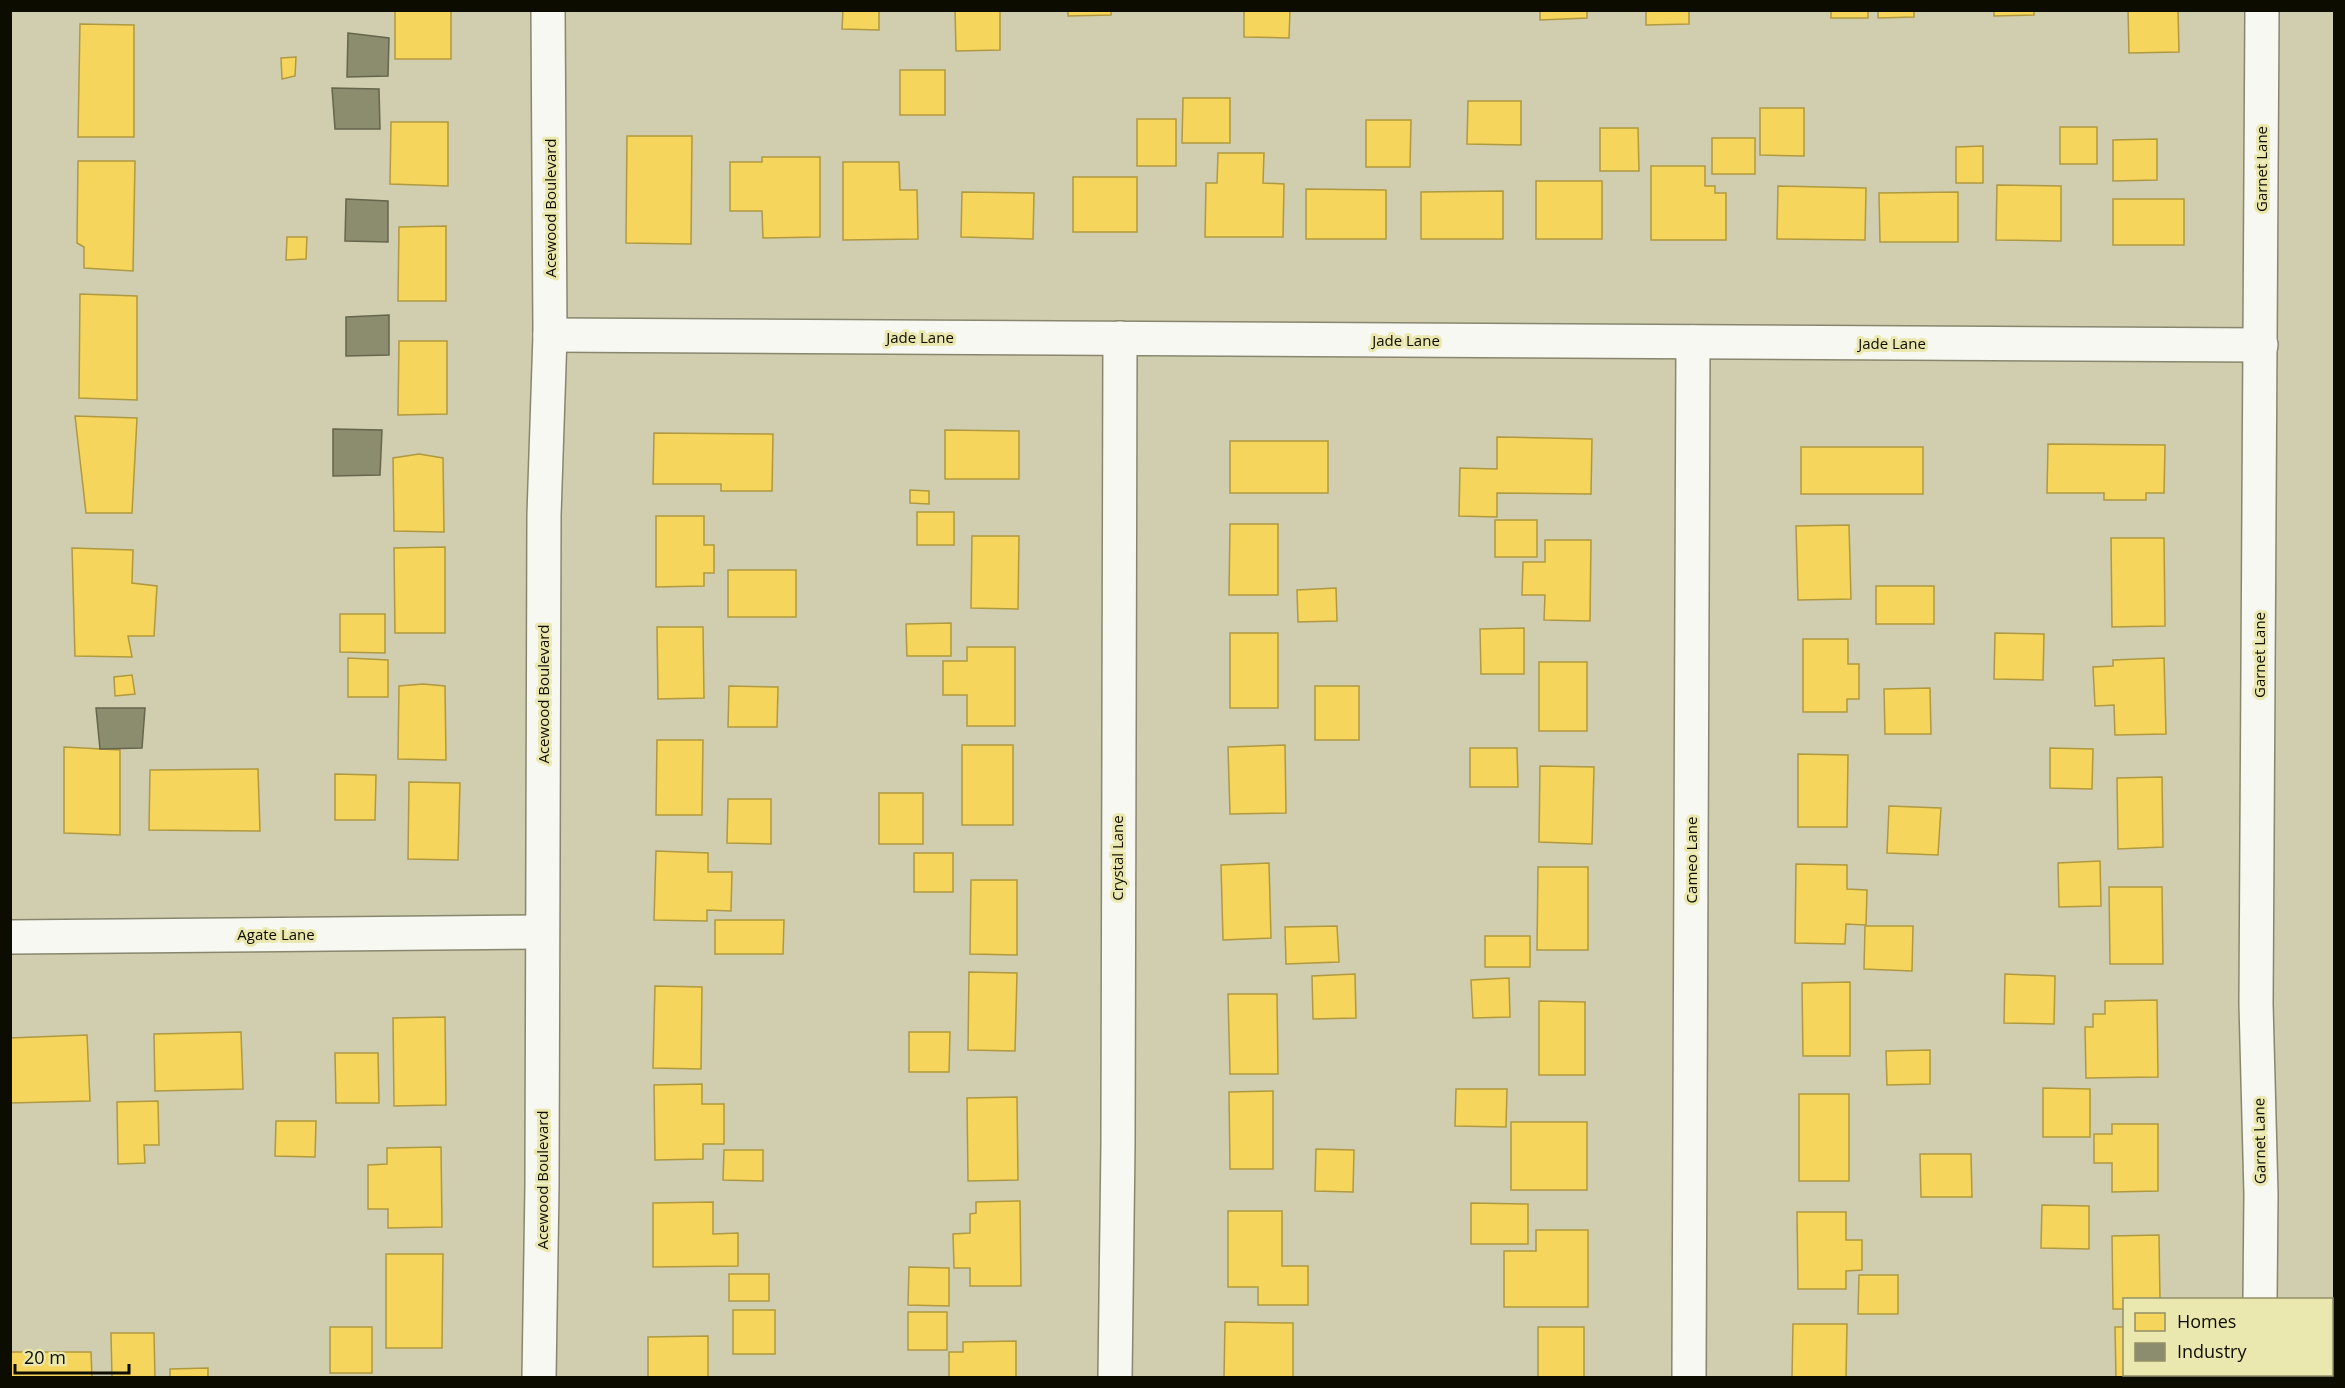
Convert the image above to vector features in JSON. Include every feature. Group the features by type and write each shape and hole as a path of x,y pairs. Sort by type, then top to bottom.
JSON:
{"street":[{"name":"Acewood Boulevard","path":"540,1377 544,515 550,335 548,10"},
{"name":"Garnet Lane","path":"2260,1298 2261,1194 2256,1004 2262,10"},
{"name":"Jade Lane","path":"550,335 2261,345"},
{"name":"Crystal Lane","path":"1115,1377 1118,1144 1120,338"},
{"name":"Cameo Lane","path":"1689,1377 1693,342"},
{"name":"Agate Lane","path":"10,937 542,932"}],"building: Homes":[{"path":"395,10 451,10 451,59 395,59"},
{"path":"843,10 879,10 879,30 842,29"},
{"path":"955,10 1000,10 1000,50 956,51"},
{"path":"1068,10 1111,10 1111,15 1068,16"},
{"path":"1244,10 1290,10 1289,38 1244,37"},
{"path":"1540,10 1587,10 1587,18 1540,20"},
{"path":"1646,10 1689,10 1689,24 1646,25"},
{"path":"1831,10 1868,10 1868,18 1831,18"},
{"path":"1878,10 1914,10 1914,17 1878,18"},
{"path":"1994,10 2034,10 2034,15 1994,16"},
{"path":"2128,10 2178,10 2179,52 2129,53"},
{"path":"80,24 134,25 134,137 78,137"},
{"path":"296,57 295,76 282,79 281,58"},
{"path":"900,70 945,70 945,115 900,115"},
{"path":"1183,98 1230,98 1230,143 1182,143"},
{"path":"1468,101 1521,101 1521,145 1467,144"},
{"path":"1760,108 1804,108 1804,156 1760,155"},
{"path":"1137,119 1176,119 1176,166 1137,166"},
{"path":"1366,120 1411,120 1410,167 1366,167"},
{"path":"391,122 448,122 448,186 390,184"},
{"path":"2060,127 2097,127 2097,164 2060,164"},
{"path":"1600,128 1638,128 1639,171 1600,171"},
{"path":"627,136 692,136 691,244 626,243"},
{"path":"1712,138 1755,138 1755,174 1712,174"},
{"path":"2157,139 2157,180 2113,181 2113,140"},
{"path":"1983,146 1983,183 1956,183 1956,147"},
{"path":"1218,153 1264,153 1263,183 1284,184 1283,237 1205,237 1206,183 1217,183"},
{"path":"762,157 820,157 820,237 763,238 762,211 730,211 730,162 762,162"},
{"path":"78,161 135,161 133,271 84,268 84,247 77,243"},
{"path":"843,162 899,162 900,190 917,190 918,239 843,240"},
{"path":"1651,166 1705,166 1705,186 1715,186 1715,193 1726,193 1726,240 1651,240"},
{"path":"1073,177 1137,177 1137,232 1073,232"},
{"path":"1536,181 1602,181 1602,239 1536,239"},
{"path":"1997,185 2061,186 2061,241 1996,240"},
{"path":"1778,186 1866,188 1865,240 1777,239"},
{"path":"1306,189 1386,190 1386,239 1306,239"},
{"path":"1503,191 1503,239 1421,239 1421,192"},
{"path":"962,192 1034,193 1033,239 961,237"},
{"path":"1958,192 1958,242 1880,242 1879,193"},
{"path":"2113,199 2184,199 2184,245 2113,245"},
{"path":"446,226 446,301 398,301 399,227"},
{"path":"287,237 307,237 306,259 286,260"},
{"path":"80,294 137,296 137,400 79,398"},
{"path":"399,341 447,341 447,414 398,415"},
{"path":"75,416 137,418 132,513 86,513"},
{"path":"945,430 1019,431 1019,479 945,479"},
{"path":"654,433 773,434 772,491 721,491 721,484 653,484"},
{"path":"1497,437 1592,439 1591,494 1497,493 1497,517 1459,516 1460,468 1497,469"},
{"path":"1230,441 1328,441 1328,493 1230,493"},
{"path":"2048,444 2165,445 2164,493 2146,493 2146,500 2104,500 2104,493 2047,493"},
{"path":"1801,447 1923,447 1923,494 1801,494"},
{"path":"419,454 443,458 444,532 394,531 393,458"},
{"path":"910,490 929,491 929,504 910,503"},
{"path":"917,512 954,512 954,545 917,545"},
{"path":"656,516 704,516 704,545 714,545 714,573 704,573 704,586 656,587"},
{"path":"1495,520 1537,520 1537,557 1495,557"},
{"path":"1230,524 1278,524 1278,595 1229,595"},
{"path":"1849,525 1851,599 1798,600 1796,526"},
{"path":"972,536 1019,536 1018,609 971,608"},
{"path":"2111,538 2164,538 2165,626 2112,627"},
{"path":"1545,540 1591,540 1590,621 1544,620 1545,595 1522,595 1523,562 1545,562"},
{"path":"445,547 445,633 395,633 394,548"},
{"path":"72,548 133,550 132,583 157,586 154,636 128,636 132,657 75,656"},
{"path":"728,570 796,570 796,617 728,617"},
{"path":"1876,586 1934,586 1934,624 1876,624"},
{"path":"1336,588 1337,621 1298,622 1297,590"},
{"path":"340,614 385,614 385,653 340,652"},
{"path":"951,623 951,656 907,656 906,624"},
{"path":"657,627 703,627 704,698 658,699"},
{"path":"1524,628 1524,674 1481,674 1480,629"},
{"path":"1230,633 1278,633 1278,708 1230,708"},
{"path":"1995,633 2044,634 2043,680 1994,679"},
{"path":"1803,639 1848,639 1848,664 1859,664 1859,699 1847,699 1847,712 1803,712"},
{"path":"967,647 1015,647 1015,726 967,726 967,695 943,695 943,661 967,661"},
{"path":"348,658 388,660 388,697 348,697"},
{"path":"2164,658 2166,734 2115,735 2114,705 2095,706 2093,667 2113,666 2113,660"},
{"path":"1539,662 1587,662 1587,731 1539,731"},
{"path":"132,675 135,694 115,696 114,677"},
{"path":"423,684 445,686 446,760 398,759 399,686"},
{"path":"729,686 778,687 777,727 728,727"},
{"path":"1315,686 1359,686 1359,740 1315,740"},
{"path":"1930,688 1931,734 1885,734 1884,689"},
{"path":"657,740 703,740 702,815 656,815"},
{"path":"962,745 1013,745 1013,825 962,825"},
{"path":"1285,745 1286,813 1230,814 1228,747"},
{"path":"64,747 120,750 120,835 64,833"},
{"path":"1470,748 1517,748 1518,787 1470,787"},
{"path":"2050,748 2093,749 2092,789 2050,788"},
{"path":"1798,754 1848,755 1847,827 1798,827"},
{"path":"1540,766 1594,767 1592,844 1539,842"},
{"path":"258,769 260,831 149,830 150,770"},
{"path":"335,774 376,775 375,820 335,820"},
{"path":"2162,777 2163,847 2118,849 2117,778"},
{"path":"409,782 460,783 458,860 408,859"},
{"path":"879,793 923,793 923,844 879,844"},
{"path":"728,799 771,799 771,844 727,843"},
{"path":"1889,806 1941,808 1938,855 1887,853"},
{"path":"656,851 708,853 708,872 732,872 731,911 707,910 707,921 654,920"},
{"path":"914,853 953,853 953,892 914,892"},
{"path":"2100,861 2101,906 2059,907 2058,863"},
{"path":"1269,863 1271,938 1223,940 1221,865"},
{"path":"1796,864 1847,865 1847,889 1867,890 1866,925 1846,924 1845,944 1795,943"},
{"path":"1538,867 1588,867 1588,950 1537,950"},
{"path":"971,880 1017,880 1017,955 970,954"},
{"path":"2109,887 2162,887 2163,964 2110,964"},
{"path":"715,920 784,920 783,954 715,954"},
{"path":"1337,926 1339,962 1286,964 1285,927"},
{"path":"1865,926 1913,926 1912,971 1864,969"},
{"path":"1485,936 1530,936 1530,967 1485,967"},
{"path":"969,972 1017,973 1015,1051 968,1050"},
{"path":"1355,974 1356,1018 1313,1019 1312,976"},
{"path":"2005,974 2055,976 2054,1024 2004,1023"},
{"path":"1509,978 1510,1017 1473,1018 1471,980"},
{"path":"1850,982 1850,1056 1803,1056 1802,983"},
{"path":"655,986 702,987 701,1069 653,1068"},
{"path":"1228,994 1277,994 1278,1074 1230,1074"},
{"path":"2157,1000 2158,1077 2086,1078 2085,1027 2093,1027 2093,1014 2105,1014 2105,1001"},
{"path":"1539,1001 1585,1002 1585,1075 1539,1075"},
{"path":"445,1017 446,1105 394,1106 393,1018"},
{"path":"241,1032 243,1089 155,1091 154,1034"},
{"path":"909,1032 950,1032 949,1072 909,1072"},
{"path":"87,1035 90,1101 10,1103 10,1038"},
{"path":"1930,1050 1930,1084 1887,1085 1886,1051"},
{"path":"335,1053 378,1053 379,1103 336,1103"},
{"path":"702,1084 702,1104 724,1104 724,1144 703,1144 703,1159 655,1160 654,1085"},
{"path":"2043,1088 2090,1089 2090,1137 2043,1137"},
{"path":"1456,1089 1507,1089 1506,1127 1455,1126"},
{"path":"1273,1091 1273,1169 1230,1169 1229,1092"},
{"path":"1799,1094 1849,1094 1849,1181 1799,1181"},
{"path":"1017,1097 1018,1180 968,1181 967,1098"},
{"path":"158,1101 159,1145 144,1145 145,1163 118,1164 117,1102"},
{"path":"276,1121 316,1121 315,1157 275,1156"},
{"path":"1511,1122 1587,1122 1587,1190 1511,1190"},
{"path":"2112,1124 2158,1124 2158,1191 2112,1192 2112,1163 2094,1163 2094,1134 2112,1134"},
{"path":"441,1147 442,1227 388,1228 388,1209 368,1209 368,1165 387,1164 387,1148"},
{"path":"1316,1149 1354,1150 1353,1192 1315,1191"},
{"path":"724,1150 763,1150 763,1181 723,1180"},
{"path":"1920,1154 1971,1154 1972,1197 1921,1197"},
{"path":"1020,1201 1021,1286 970,1286 970,1268 954,1268 953,1234 970,1233 970,1214 976,1213 976,1202"},
{"path":"713,1202 713,1234 738,1233 738,1266 653,1267 653,1203"},
{"path":"1471,1203 1528,1204 1528,1244 1471,1244"},
{"path":"2042,1205 2089,1206 2089,1249 2041,1248"},
{"path":"1228,1211 1282,1211 1282,1266 1308,1266 1308,1305 1258,1305 1258,1287 1228,1287"},
{"path":"1797,1212 1846,1212 1846,1240 1862,1240 1862,1270 1846,1271 1846,1289 1798,1289"},
{"path":"1536,1230 1588,1230 1588,1307 1504,1307 1504,1251 1536,1251"},
{"path":"2159,1235 2160,1298 2123,1298 2123,1309 2113,1309 2112,1236"},
{"path":"386,1254 443,1254 442,1348 386,1348"},
{"path":"909,1267 949,1268 949,1306 908,1305"},
{"path":"729,1274 769,1274 769,1301 729,1301"},
{"path":"1859,1275 1898,1275 1898,1314 1858,1314"},
{"path":"733,1310 775,1310 775,1354 733,1354"},
{"path":"908,1312 947,1312 947,1350 908,1350"},
{"path":"1225,1322 1293,1323 1293,1378 1224,1378"},
{"path":"1793,1324 1847,1324 1846,1378 1792,1378"},
{"path":"330,1327 372,1327 372,1373 330,1373"},
{"path":"1538,1327 1584,1327 1584,1378 1538,1378"},
{"path":"2115,1327 2123,1327 2123,1376 2163,1376 2163,1378 2116,1378"},
{"path":"111,1333 154,1333 155,1378 112,1378"},
{"path":"708,1336 708,1378 648,1378 648,1337"},
{"path":"1016,1341 1016,1378 949,1378 949,1352 963,1352 963,1342"},
{"path":"10,1352 91,1352 92,1378 10,1378"},
{"path":"208,1368 208,1378 170,1378 170,1369"}],"building: Industry":[{"path":"348,33 389,38 388,76 347,77"},
{"path":"332,88 379,89 380,129 335,129"},
{"path":"346,199 388,201 388,242 345,241"},
{"path":"389,315 389,355 346,356 346,317"},
{"path":"333,429 382,430 380,475 333,476"},
{"path":"96,708 145,708 142,748 100,749"}]}
